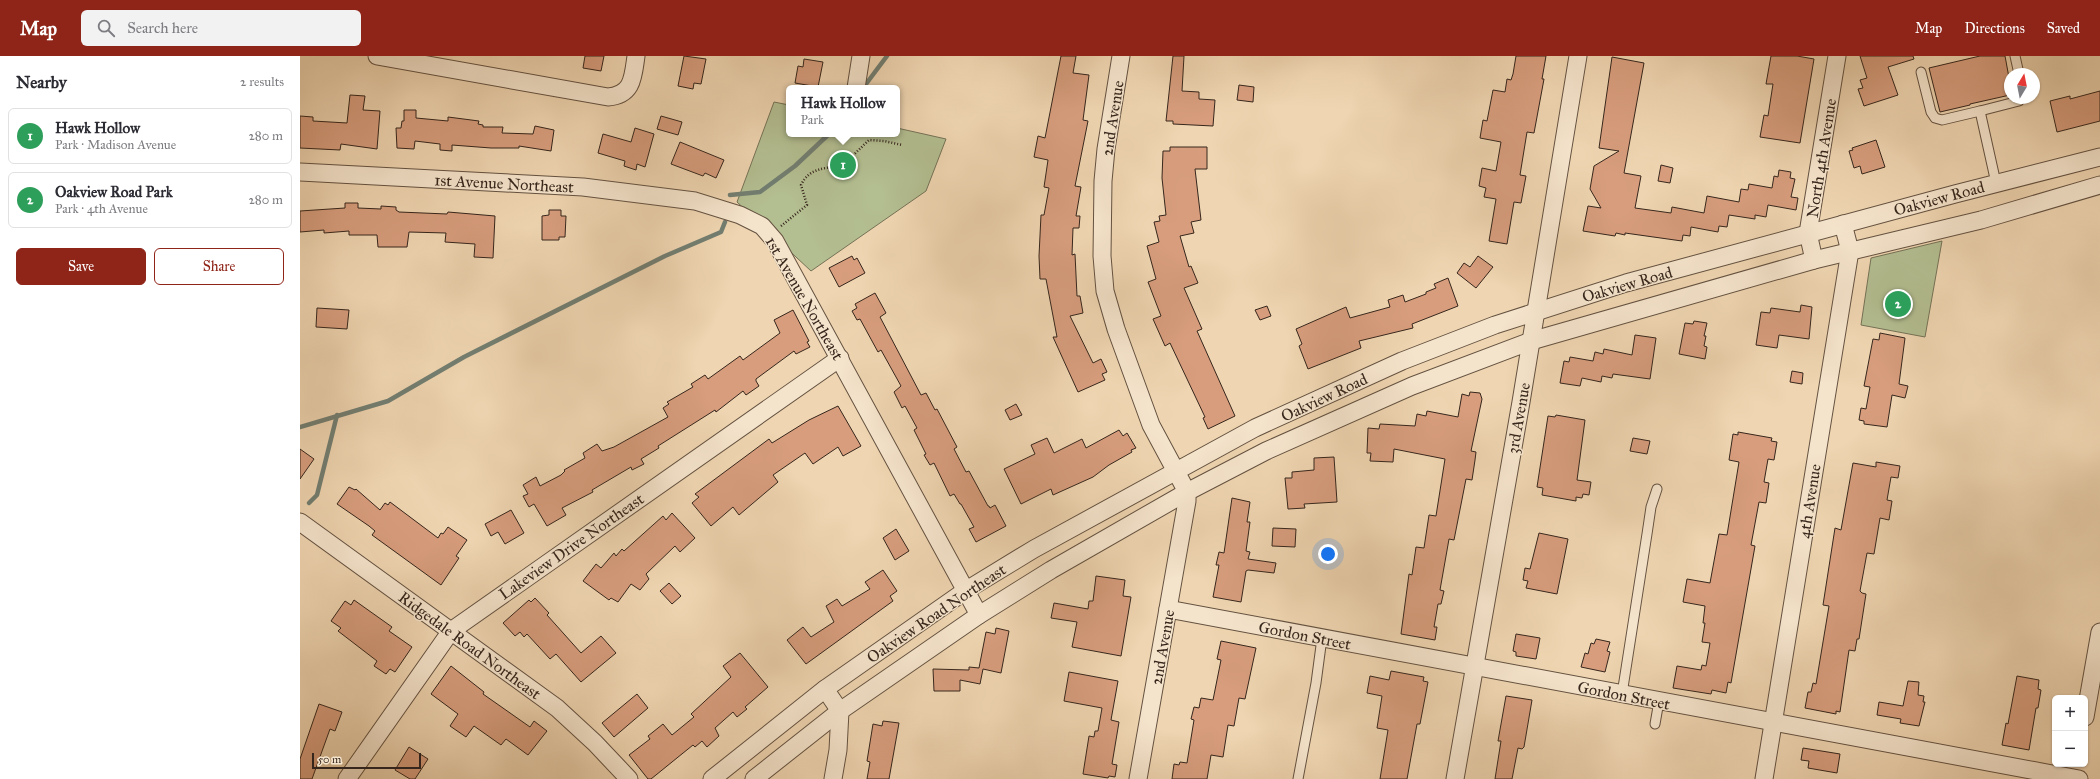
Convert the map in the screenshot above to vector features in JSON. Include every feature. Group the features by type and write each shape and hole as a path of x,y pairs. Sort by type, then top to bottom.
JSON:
{"street":[{"path":"377,56 441,61 608,97 619,96 629,86 636,56"},
{"path":"856,85 861,56"},
{"name":"2nd Avenue","path":"1121,56 1106,149 1103,180 1102,256 1105,291 1116,330 1151,425 1186,492 1185,514 1138,779"},
{"name":"3rd Avenue","path":"1455,779 1531,341 1578,56"},
{"name":"North 4th Avenue","path":"1814,260 1808,233 1837,56"},
{"name":"Oakview Road","path":"1175,470 1255,428 1402,361 1536,311 1626,283 1808,233 2100,157"},
{"name":"1st Avenue Northeast","path":"300,172 583,187 695,201 740,215 762,226 776,242 978,615"},
{"name":"Oakview Road","path":"1186,492 1266,451 1412,386 1531,341 1814,260 1981,220 2100,185"},
{"name":"4th Avenue","path":"1764,779 1850,251 1843,224"},
{"name":"Lakeview Drive Northeast","path":"347,779 451,631 840,358"},
{"name":"Oakview Road Northeast","path":"712,779 825,689 965,591 1034,549 1175,470"},
{"name":"Oakview Road Northeast","path":"754,779 840,710 978,615 1186,492"},
{"name":"Ridgedale Road Northeast","path":"300,522 558,708 595,743 629,779"},
{"name":"Gordon Street","path":"1168,609 1773,722 2076,775"},
{"path":"2088,700 2100,632"},
{"path":"825,689 840,710 838,750 833,779"}],"lane":[{"path":"2015,56 2018,68"},
{"path":"1921,72 1931,112 1935,118 1942,120 2007,104"},
{"path":"1980,111 1996,183"},
{"path":"1622,694 1646,534 1651,507 1657,489"},
{"path":"1298,779 1316,683 1322,638"},
{"path":"1655,724 1659,701"}],"path":[{"path":"770,235 807,204 801,185 804,178 820,168 842,166 869,140 884,140 902,145"}],"green space":[{"path":"774,102 786,104 786,137 900,137 900,129 946,139 926,191 811,271 737,202"},
{"path":"1942,241 1925,337 1861,325 1871,258"}],"building":[{"path":"585,56 604,56 601,71 583,68"},
{"path":"684,56 706,59 701,84 694,83 693,89 678,86"},
{"path":"1061,56 1076,56 1073,73 1089,75 1083,120 1088,121 1075,186 1081,187 1076,216 1080,216 1079,228 1073,228 1072,255 1075,254 1077,296 1080,296 1083,313 1070,316 1093,363 1101,359 1107,372 1102,374 1105,380 1078,392 1053,337 1057,337 1046,279 1040,279 1039,256 1041,215 1044,215 1049,188 1044,187 1048,160 1034,157 1038,136 1045,138"},
{"path":"1173,56 1184,56 1182,91 1199,92 1199,99 1215,100 1213,126 1173,124 1173,121 1166,121"},
{"path":"1516,56 1546,56 1542,79 1544,79 1534,133 1527,132 1520,175 1526,176 1521,203 1514,202 1507,244 1489,241 1496,199 1484,197 1486,188 1479,186 1482,168 1496,171 1501,142 1480,138 1483,120 1487,121 1493,90 1505,92 1507,79 1511,80 1513,74"},
{"path":"1771,56 1797,56 1814,59 1800,143 1760,137 1764,115 1768,116 1773,84 1766,84"},
{"path":"1860,56 1913,56 1914,59 1888,67 1898,95 1864,106 1858,89 1863,88 1860,80 1867,78"},
{"path":"1980,56 2005,56 2007,68 2004,68 2004,96 1940,112 1929,68"},
{"path":"1612,57 1644,63 1624,173 1641,176 1635,208 1671,213 1672,207 1704,213 1707,196 1739,202 1741,189 1748,190 1749,184 1772,188 1774,176 1778,177 1779,170 1791,172 1790,178 1795,179 1791,197 1798,198 1796,210 1768,205 1766,217 1755,215 1755,219 1729,215 1727,227 1719,226 1718,232 1691,227 1690,236 1683,235 1682,241 1625,233 1625,235 1616,233 1615,236 1583,231 1588,206 1601,208 1590,189 1594,166 1619,151 1599,148"},
{"path":"804,59 823,62 818,85 795,83 798,66 803,67"},
{"path":"1239,85 1254,87 1253,102 1237,100"},
{"path":"2100,91 2100,121 2057,132 2050,101 2070,96 2070,99"},
{"path":"350,95 365,96 363,110 380,111 377,149 341,144 340,150 300,148 300,116 313,117 313,121 347,123"},
{"path":"404,110 416,110 416,118 448,121 448,117 479,121 478,124 483,125 483,127 503,127 502,133 533,134 535,126 554,130 551,151 519,146 519,148 491,148 452,145 452,151 440,150 440,144 415,141 414,149 397,148 396,128 401,128 402,121 404,121"},
{"path":"661,116 682,122 678,135 657,129"},
{"path":"635,128 654,134 645,167 637,164 636,170 624,166 625,161 598,153 603,134 631,142"},
{"path":"1876,140 1885,167 1862,174 1860,166 1854,168 1849,151 1853,150 1852,148"},
{"path":"680,142 724,160 716,178 705,173 703,176 671,164"},
{"path":"1170,147 1207,147 1207,169 1195,169 1201,220 1191,222 1194,233 1180,236 1189,267 1191,266 1198,283 1184,288 1202,329 1197,331 1235,416 1208,429 1203,418 1205,417 1170,343 1165,346 1153,319 1161,316 1148,282 1156,279 1147,246 1159,242 1154,222 1160,221 1159,216 1166,215 1162,178 1163,151 1170,151"},
{"path":"1661,165 1673,168 1670,183 1658,181"},
{"path":"345,203 358,203 358,208 381,209 381,206 396,207 396,210 399,212 447,214 448,212 495,216 493,258 474,257 475,244 445,242 446,233 409,232 407,247 378,247 377,235 349,235 349,231 324,233 324,230 300,232 300,211 345,208"},
{"path":"549,210 561,210 561,216 566,216 565,237 559,237 559,240 542,240 542,216 549,215"},
{"path":"852,256 854,260 857,258 865,273 839,287 829,268"},
{"path":"1478,256 1493,267 1476,288 1457,273 1464,263 1470,267"},
{"path":"1448,278 1458,306 1412,324 1413,328 1359,341 1361,348 1308,369 1299,346 1302,344 1296,329 1346,307 1350,318 1390,307 1388,300 1403,295 1405,302 1426,294 1426,292 1436,288 1434,284"},
{"path":"875,293 886,313 880,317 921,395 926,393 935,410 937,409 957,447 954,449 966,472 969,471 988,506 990,508 995,505 1006,526 976,542 969,529 974,527 961,504 954,494 950,496 934,463 930,465 924,455 926,454 914,430 917,428 905,406 902,408 894,392 901,386 881,350 878,352 860,319 857,320 852,311 857,308 855,304"},
{"path":"1801,305 1812,307 1809,339 1779,335 1777,348 1756,345 1761,312 1770,313 1771,308 1800,312"},
{"path":"1267,306 1271,316 1260,320 1255,310"},
{"path":"317,308 349,310 347,329 316,327"},
{"path":"793,310 809,341 807,342 810,347 796,354 794,351 756,379 759,386 746,395 743,391 716,412 715,410 658,446 659,448 641,459 644,464 632,470 631,467 592,490 593,492 562,508 566,515 547,526 534,504 529,507 523,496 528,494 523,485 536,477 540,486 561,475 565,471 564,470 585,458 583,453 597,444 602,451 614,447 668,417 663,408 669,404 667,402 693,387 691,384 705,375 708,379 740,356 743,360 780,333 774,320"},
{"path":"1694,321 1707,323 1704,336 1706,336 1704,346 1707,347 1705,359 1679,354 1685,323 1693,324"},
{"path":"1880,333 1905,338 1899,384 1908,386 1905,398 1892,395 1887,427 1864,424 1864,421 1859,420 1861,408 1866,409 1870,387 1864,386 1873,339 1879,340"},
{"path":"1635,335 1656,338 1650,379 1613,374 1612,378 1602,376 1601,382 1582,378 1580,386 1560,383 1564,361 1569,362 1570,357 1593,361 1595,352 1603,354 1604,349 1632,355"},
{"path":"1792,371 1803,373 1802,384 1790,382"},
{"path":"1470,392 1480,393 1482,399 1471,451 1476,452 1475,460 1472,480 1466,479 1454,540 1449,539 1440,590 1444,591 1441,604 1438,604 1434,627 1437,627 1435,640 1401,634 1409,574 1412,575 1416,547 1424,548 1429,515 1436,516 1445,459 1394,449 1393,462 1370,461 1371,453 1367,453 1368,428 1379,429 1380,424 1415,426 1417,414 1426,416 1427,411 1458,417 1462,394 1469,396"},
{"path":"1016,404 1022,415 1010,420 1005,410"},
{"path":"838,406 861,446 843,456 838,447 813,464 805,453 773,475 778,482 739,515 733,507 711,526 692,503 699,497 695,494 769,439 772,443 809,420"},
{"path":"1556,415 1585,420 1577,480 1591,482 1589,495 1583,494 1582,498 1576,497 1576,501 1542,495 1543,488 1537,487 1548,416 1555,417"},
{"path":"1119,430 1123,436 1127,433 1136,448 1131,450 1132,452 1109,465 1093,477 1053,495 1051,489 1021,504 1004,469 1035,454 1031,445 1047,438 1054,453 1082,439 1086,448"},
{"path":"1738,432 1772,438 1771,441 1777,442 1774,460 1768,459 1764,482 1769,483 1766,503 1759,502 1751,545 1755,546 1731,683 1728,682 1726,693 1712,690 1711,694 1673,688 1677,666 1701,670 1702,665 1706,666 1710,643 1702,642 1705,623 1703,623 1705,606 1683,602 1687,579 1710,583 1719,534 1727,535 1739,462 1729,460 1733,434 1738,435"},
{"path":"1633,438 1650,441 1647,454 1630,451"},
{"path":"300,449 314,459 300,479"},
{"path":"1334,457 1337,502 1304,504 1305,508 1288,509 1285,478 1292,478 1292,472 1314,470 1314,458"},
{"path":"1876,462 1900,466 1898,478 1891,477 1887,500 1892,501 1889,520 1880,518 1874,554 1867,553 1860,591 1866,594 1859,639 1857,639 1855,651 1849,650 1840,712 1836,711 1836,714 1805,708 1808,692 1811,692 1813,683 1816,684 1829,606 1823,605 1835,528 1841,530 1853,463 1876,467"},
{"path":"349,487 355,490 356,489 380,510 385,503 388,505 390,502 438,538 448,527 467,540 456,556 459,558 441,585 372,535 375,531 337,504"},
{"path":"1232,498 1250,502 1247,522 1250,522 1246,551 1250,552 1248,559 1276,563 1274,573 1246,571 1241,602 1213,597 1219,565 1216,565 1219,552 1224,553"},
{"path":"511,510 524,533 505,544 498,532 491,536 485,524"},
{"path":"672,513 695,538 680,552 675,546 646,574 649,579 640,590 631,584 618,602 611,598 609,600 583,581 596,564 601,568 614,553 616,556 622,549 624,551 663,516 666,520"},
{"path":"1273,528 1296,529 1295,547 1272,546"},
{"path":"896,529 909,551 895,560 883,538"},
{"path":"1539,533 1568,539 1557,594 1526,588 1528,581 1523,580 1525,568 1530,569"},
{"path":"883,570 897,591 890,596 893,601 806,664 787,640 803,627 811,637 834,622 826,606 837,599 842,606 870,589 865,582"},
{"path":"1096,576 1125,580 1123,596 1131,597 1121,656 1072,647 1077,622 1051,618 1054,603 1088,609 1089,601 1093,601"},
{"path":"669,583 681,596 672,604 660,591"},
{"path":"535,598 549,613 547,615 581,653 601,636 616,653 581,682 556,654 550,659 527,634 524,637 520,632 515,636 503,623 529,600 531,602"},
{"path":"354,600 392,627 389,631 412,647 395,672 390,669 386,674 374,666 377,661 338,631 341,628 331,621 345,601 351,605"},
{"path":"996,628 1009,631 1001,673 983,669 980,684 960,680 960,691 934,691 933,669 969,670 969,667 979,668 986,632 995,634"},
{"path":"1516,634 1540,638 1536,659 1516,656 1516,652 1513,651"},
{"path":"1596,639 1610,642 1607,651 1610,652 1605,672 1581,667 1585,653 1588,654 1591,643 1594,644"},
{"path":"1221,641 1256,648 1245,699 1239,698 1234,726 1228,725 1223,757 1211,755 1207,779 1172,779 1174,764 1179,765 1180,762 1187,763 1194,720 1191,719 1194,707 1199,708 1201,698 1213,700 1221,660 1217,659"},
{"path":"740,653 768,687 745,707 747,709 737,717 733,712 715,728 719,736 707,747 702,741 695,747 693,745 651,779 648,779 629,755 650,739 648,736 663,724 672,735 694,717 691,714 731,677 723,666"},
{"path":"451,666 484,692 483,694 530,727 534,721 547,731 528,755 506,739 501,745 474,726 466,737 450,726 458,714 431,694"},
{"path":"1391,671 1424,677 1423,681 1428,682 1420,724 1417,724 1407,779 1380,779 1388,730 1377,728 1382,696 1367,693 1370,676 1389,680"},
{"path":"1069,672 1118,681 1111,720 1119,722 1112,764 1117,765 1115,777 1109,776 1108,778 1083,774 1089,736 1094,737 1095,731 1098,731 1102,708 1064,701"},
{"path":"2017,676 2039,680 2038,689 2041,690 2038,708 2036,708 2029,750 2002,745 2006,723 2008,724"},
{"path":"1908,681 1919,682 1918,695 1924,696 1923,702 1925,702 1919,726 1900,723 1901,719 1877,715 1879,702 1903,706"},
{"path":"637,694 648,708 614,737 602,723"},
{"path":"1506,696 1532,700 1524,747 1522,749 1518,748 1512,779 1495,779 1501,741 1498,741"},
{"path":"319,704 342,712 335,731 330,729 312,779 300,779 300,759"},
{"path":"883,721 899,723 889,779 867,779 870,762 867,761 873,724 882,726"},
{"path":"409,747 428,759 415,779 410,779 395,770"},
{"path":"1803,748 1840,754 1837,773 1808,768 1809,761 1801,760"}],"waterway":[{"path":"865,85 887,56"},
{"path":"730,195 760,192 795,166 826,137"},
{"path":"300,427 388,401 464,357 665,256 721,232 725,222"},
{"path":"309,503 317,495 337,415"}],"place":[{"name":"Hawk Hollow","path":"843,165"},
{"name":"Oakview Road Park","path":"1898,304"}]}
